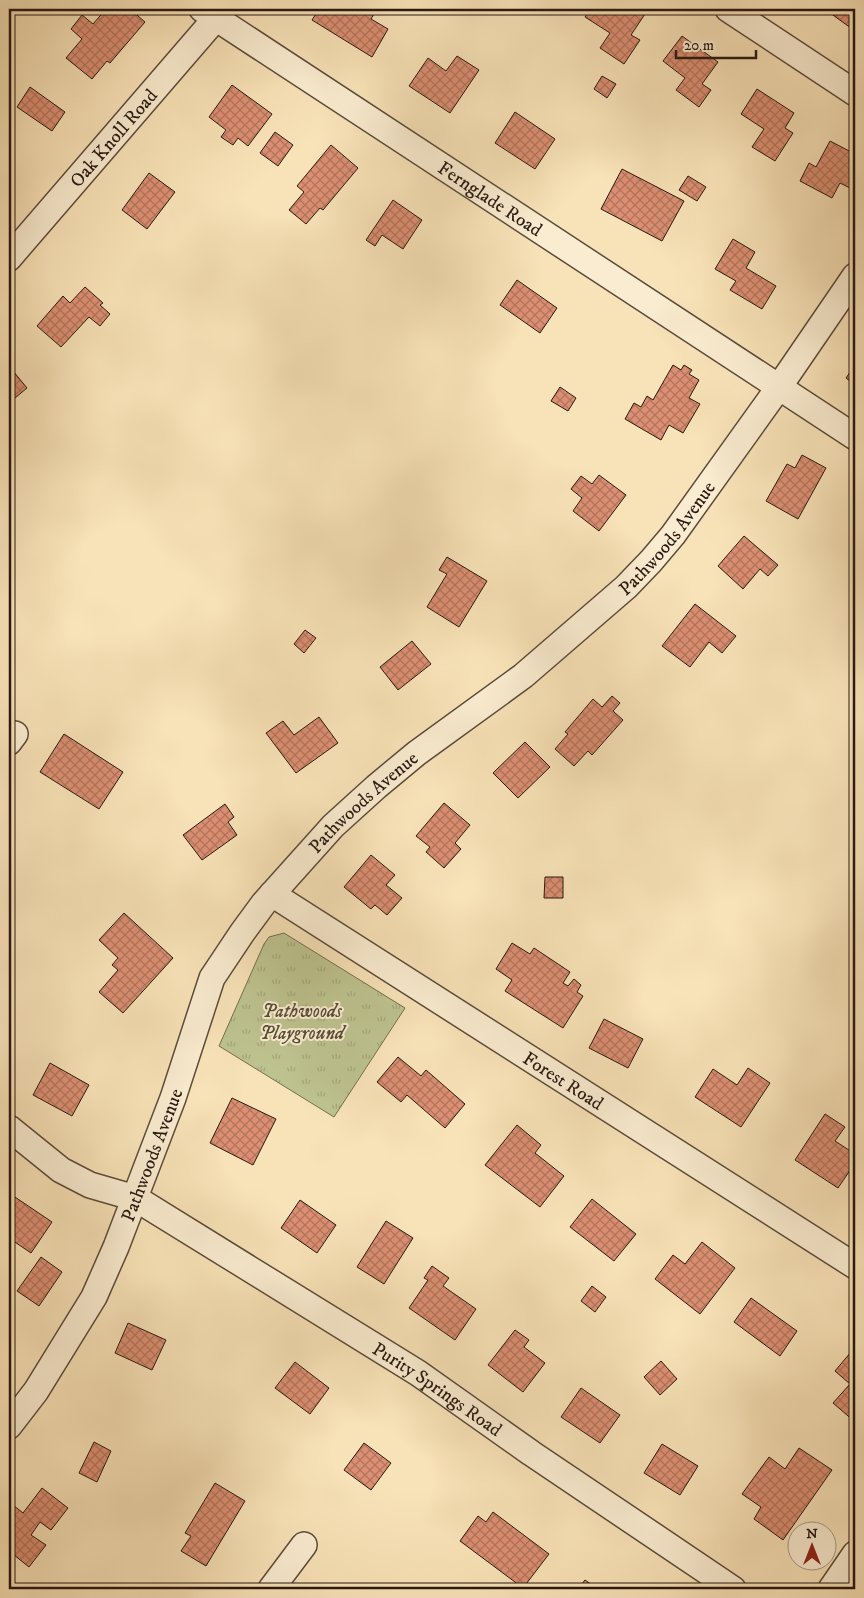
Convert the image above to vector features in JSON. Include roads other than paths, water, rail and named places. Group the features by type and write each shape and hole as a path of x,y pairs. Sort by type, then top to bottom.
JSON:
{"street":[{"path":"728,9 855,93"},
{"name":"Oak Knoll Road","path":"9,258 209,13"},
{"name":"Fernglade Road","path":"209,13 855,437"},
{"name":"Pathwoods Avenue","path":"9,1426 36,1391 94,1296 116,1247 173,1098 212,978 242,933 272,894 333,826 376,787 417,753 523,676 626,587 673,535 779,387 855,276"},
{"name":"Forest Road","path":"272,894 855,1266"},
{"name":"Purity Springs Road","path":"9,1128 61,1170 90,1185 134,1198 418,1373 531,1453 734,1589"},
{"path":"272,1589 304,1545"},
{"path":"831,1589 855,1554"}],"park label":[{"name":"Pathwoods Playground","path":"302,1021"}]}
